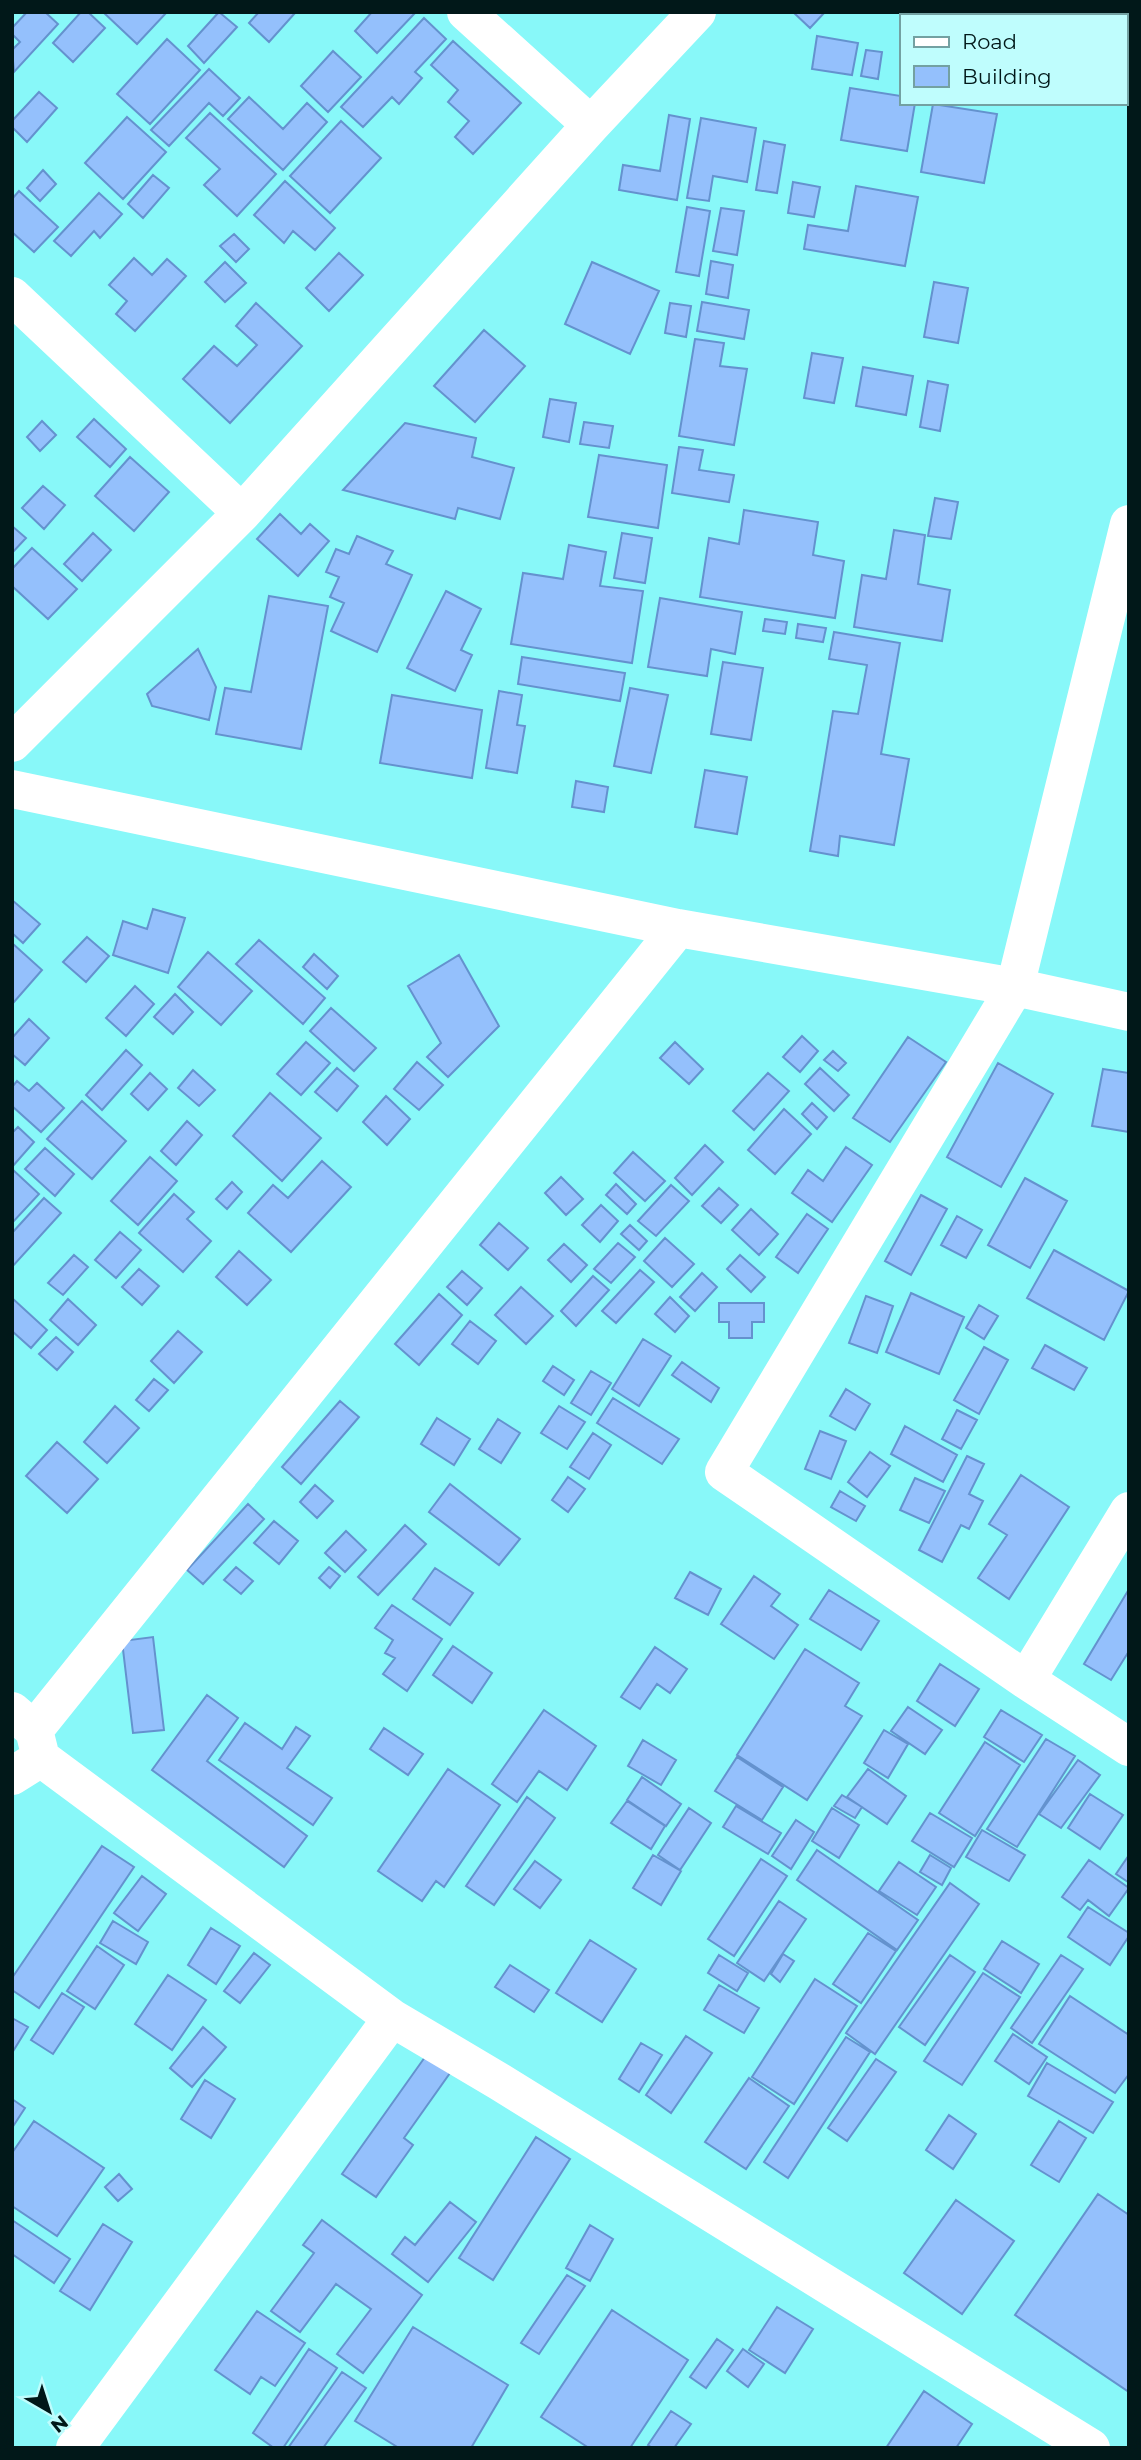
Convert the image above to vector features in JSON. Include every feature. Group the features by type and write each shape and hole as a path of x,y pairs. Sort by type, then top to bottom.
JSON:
{"street":[{"path":"466,12 591,125"},
{"path":"12,743 242,513 591,125 697,12"},
{"path":"12,296 242,513"},
{"path":"1129,524 1015,988 724,1472 1026,1680 1129,1747"},
{"path":"12,789 678,928 1015,988 1129,1012"},
{"path":"678,928 25,1744 392,2018 1091,2448"},
{"path":"1026,1680 1129,1511"},
{"path":"75,2448 392,2018"}],"building":[{"path":"27,12 45,12 58,24 14,72 12,50 20,42 12,34 12,28"},
{"path":"81,12 88,12 105,28 73,62 53,43"},
{"path":"103,12 167,12 137,44"},
{"path":"219,12 237,27 204,63 188,46"},
{"path":"259,12 295,13 269,42 249,23"},
{"path":"372,12 415,13 377,53 355,31"},
{"path":"793,12 825,12 810,28"},
{"path":"984,12 1017,12 1016,14"},
{"path":"424,18 446,39 415,72 422,78 399,104 392,97 363,127 341,107"},
{"path":"817,36 858,43 852,75 812,69"},
{"path":"167,39 200,70 150,124 117,94"},
{"path":"453,41 521,103 473,154 455,137 469,121 448,102 458,90 431,65"},
{"path":"866,50 882,52 878,79 861,76"},
{"path":"333,51 361,77 328,112 301,86"},
{"path":"209,69 240,98 223,116 209,103 169,146 151,130"},
{"path":"850,88 900,96 900,105 915,105 907,151 841,140"},
{"path":"39,92 57,108 27,142 12,127 12,121"},
{"path":"249,97 283,129 307,103 327,122 283,170 228,119"},
{"path":"933,105 997,114 984,183 921,172"},
{"path":"210,113 276,174 237,216 204,185 220,169 186,138"},
{"path":"669,115 690,119 677,200 619,190 623,165 660,171"},
{"path":"127,117 166,152 123,199 85,163"},
{"path":"701,118 756,128 747,182 713,176 709,201 687,198"},
{"path":"341,121 381,158 330,213 290,176"},
{"path":"764,141 785,145 777,193 756,190"},
{"path":"43,170 56,184 40,201 27,188"},
{"path":"153,175 169,188 143,218 128,204"},
{"path":"285,181 335,228 315,250 293,231 284,243 254,215"},
{"path":"793,182 820,187 814,217 788,213"},
{"path":"856,186 918,197 905,266 804,249 808,225 848,231"},
{"path":"19,191 58,227 34,252 12,232 12,199"},
{"path":"99,193 122,214 100,238 94,231 71,256 54,241"},
{"path":"687,207 710,211 699,276 676,272"},
{"path":"721,208 744,211 737,255 713,251"},
{"path":"234,234 249,249 236,262 220,246"},
{"path":"339,253 363,275 329,311 306,288"},
{"path":"134,258 152,275 167,259 186,276 135,331 116,314 127,301 109,285"},
{"path":"711,261 733,265 728,298 706,294"},
{"path":"225,262 246,283 225,302 205,282"},
{"path":"592,262 659,291 630,354 565,324"},
{"path":"934,282 968,288 958,343 924,337"},
{"path":"702,302 749,310 744,339 697,331"},
{"path":"256,303 302,346 230,423 183,379 214,346 237,366 257,345 236,326"},
{"path":"670,303 691,306 686,337 665,333"},
{"path":"484,330 525,366 475,422 434,386"},
{"path":"695,339 724,343 720,366 747,369 734,445 679,436"},
{"path":"812,353 843,358 834,403 804,398"},
{"path":"863,367 913,376 906,415 856,406"},
{"path":"928,381 948,385 940,431 920,427"},
{"path":"550,399 576,403 569,442 543,437"},
{"path":"94,419 126,449 110,467 77,437"},
{"path":"42,421 56,435 40,451 27,437"},
{"path":"584,422 613,426 609,448 580,444"},
{"path":"405,423 476,438 472,457 514,468 500,519 458,508 455,519 343,490"},
{"path":"679,447 703,450 699,470 734,475 729,502 672,493"},
{"path":"599,455 667,465 658,528 588,517"},
{"path":"130,457 169,492 134,531 95,496"},
{"path":"43,486 65,505 44,529 22,508"},
{"path":"935,498 958,502 951,539 928,536"},
{"path":"744,510 818,522 813,555 844,561 835,618 700,597 709,538 739,544"},
{"path":"280,514 301,534 310,524 329,541 298,576 257,539"},
{"path":"12,526 26,538 12,553"},
{"path":"894,530 925,535 918,584 950,590 942,641 854,627 862,575 886,579"},
{"path":"93,533 111,550 82,581 64,564"},
{"path":"622,533 652,538 645,583 614,578"},
{"path":"357,536 393,551 386,564 412,575 377,652 331,631 344,603 330,597 339,577 326,572 336,549 349,554"},
{"path":"569,545 606,552 600,586 643,591 632,663 511,644 523,573 563,579"},
{"path":"32,548 77,589 48,619 12,586 12,569"},
{"path":"446,591 481,609 461,650 472,655 455,691 407,668"},
{"path":"269,596 328,606 301,749 216,734 225,688 251,692"},
{"path":"660,598 742,612 735,654 711,649 707,676 648,667"},
{"path":"765,619 787,622 785,634 763,631"},
{"path":"798,624 826,628 823,642 796,638"},
{"path":"834,632 900,643 881,754 909,759 894,845 840,836 838,856 810,851 833,711 858,714 867,665 829,659"},
{"path":"198,649 216,687 209,720 152,706 147,694"},
{"path":"522,657 625,673 620,701 518,684"},
{"path":"723,662 763,668 751,740 711,734"},
{"path":"630,688 668,695 651,773 614,766"},
{"path":"499,691 522,695 517,725 525,726 517,773 486,768"},
{"path":"392,695 482,710 472,778 380,763"},
{"path":"705,770 747,777 737,834 695,827"},
{"path":"576,781 608,787 604,812 572,807"},
{"path":"12,900 40,924 23,943 12,933"},
{"path":"153,909 185,918 168,973 113,955 123,921 147,929"},
{"path":"87,937 109,956 86,982 63,962"},
{"path":"259,940 325,998 303,1024 236,964"},
{"path":"12,943 42,970 14,1002 12,1001"},
{"path":"208,952 252,991 221,1025 178,987"},
{"path":"314,954 338,976 327,989 303,967"},
{"path":"459,955 499,1026 448,1077 427,1057 441,1043 408,986"},
{"path":"135,986 154,1004 126,1036 106,1018"},
{"path":"175,994 193,1012 173,1034 154,1017"},
{"path":"331,1008 376,1048 354,1071 310,1031"},
{"path":"29,1019 49,1038 25,1065 12,1054 12,1038"},
{"path":"802,1036 818,1051 800,1072 783,1057"},
{"path":"908,1037 946,1062 890,1142 853,1118"},
{"path":"306,1042 330,1063 301,1095 277,1074"},
{"path":"675,1042 703,1069 689,1084 660,1058"},
{"path":"126,1050 142,1065 102,1110 86,1095"},
{"path":"833,1051 846,1063 838,1071 824,1060"},
{"path":"417,1062 443,1085 419,1110 394,1089"},
{"path":"998,1063 1053,1094 1001,1187 947,1157"},
{"path":"337,1068 358,1086 337,1111 315,1092"},
{"path":"820,1068 849,1095 834,1111 805,1084"},
{"path":"1103,1069 1129,1073 1129,1132 1092,1126"},
{"path":"193,1070 215,1090 199,1106 178,1088"},
{"path":"150,1073 167,1089 148,1110 131,1094"},
{"path":"768,1073 789,1091 754,1130 733,1111"},
{"path":"17,1081 29,1091 37,1083 64,1108 41,1132 12,1106 12,1087"},
{"path":"270,1093 321,1138 282,1181 233,1136"},
{"path":"386,1096 410,1119 387,1145 363,1122"},
{"path":"82,1101 126,1141 92,1179 47,1139"},
{"path":"812,1103 827,1117 817,1129 802,1114"},
{"path":"784,1109 811,1134 775,1174 748,1150"},
{"path":"187,1121 202,1135 176,1165 161,1151"},
{"path":"18,1127 34,1142 12,1167 12,1133"},
{"path":"705,1145 723,1162 692,1195 675,1178"},
{"path":"846,1147 872,1165 832,1222 792,1193 808,1170 823,1181"},
{"path":"45,1148 74,1174 55,1196 25,1169"},
{"path":"633,1152 665,1181 645,1201 614,1173"},
{"path":"150,1157 177,1181 138,1225 111,1201"},
{"path":"322,1161 351,1187 291,1252 248,1213 273,1185 288,1198"},
{"path":"12,1169 39,1194 12,1223"},
{"path":"561,1177 583,1199 566,1215 545,1193"},
{"path":"1025,1178 1067,1201 1030,1268 988,1245"},
{"path":"232,1182 242,1192 227,1209 216,1199"},
{"path":"616,1184 636,1204 627,1214 606,1195"},
{"path":"671,1185 689,1201 656,1236 638,1221"},
{"path":"719,1188 738,1205 721,1223 702,1206"},
{"path":"174,1194 194,1212 187,1219 211,1241 183,1272 139,1233"},
{"path":"921,1195 947,1209 911,1275 885,1261"},
{"path":"44,1198 61,1213 12,1267 12,1233"},
{"path":"601,1205 618,1221 600,1242 582,1225"},
{"path":"751,1209 778,1234 759,1255 732,1230"},
{"path":"807,1214 828,1229 798,1273 776,1257"},
{"path":"957,1216 982,1230 966,1258 941,1245"},
{"path":"499,1223 528,1248 508,1270 480,1245"},
{"path":"630,1225 647,1241 639,1250 621,1234"},
{"path":"120,1232 141,1250 116,1278 95,1260"},
{"path":"665,1238 694,1264 672,1287 644,1261"},
{"path":"618,1243 635,1257 611,1283 594,1269"},
{"path":"564,1244 587,1265 571,1282 548,1260"},
{"path":"1054,1250 1129,1291 1104,1340 1027,1298"},
{"path":"239,1251 271,1280 247,1305 216,1277"},
{"path":"74,1255 88,1267 63,1295 48,1283"},
{"path":"740,1255 765,1277 751,1292 727,1269"},
{"path":"139,1269 159,1286 142,1305 122,1287"},
{"path":"640,1270 654,1282 616,1323 602,1311"},
{"path":"462,1271 482,1288 467,1305 447,1287"},
{"path":"702,1273 717,1287 695,1311 680,1297"},
{"path":"593,1276 609,1290 576,1326 561,1311"},
{"path":"521,1287 553,1316 526,1344 495,1315"},
{"path":"911,1293 964,1317 939,1374 886,1352"},
{"path":"439,1294 462,1315 419,1365 395,1344"},
{"path":"866,1296 893,1306 877,1353 849,1343"},
{"path":"670,1297 689,1316 675,1332 655,1314"},
{"path":"12,1298 47,1330 31,1348 12,1331"},
{"path":"68,1299 96,1325 78,1345 50,1320"},
{"path":"719,1303 764,1303 764,1322 752,1322 752,1338 729,1338 729,1322 719,1322"},
{"path":"979,1305 998,1316 984,1339 966,1328"},
{"path":"470,1321 496,1341 478,1364 452,1344"},
{"path":"178,1331 202,1352 174,1383 151,1361"},
{"path":"56,1337 73,1352 57,1370 39,1354"},
{"path":"643,1339 671,1356 639,1406 612,1389"},
{"path":"1045,1345 1087,1368 1074,1390 1032,1368"},
{"path":"984,1347 1008,1360 979,1414 954,1400"},
{"path":"682,1362 719,1388 711,1402 672,1375"},
{"path":"553,1366 574,1380 564,1395 543,1381"},
{"path":"591,1371 611,1383 591,1415 571,1403"},
{"path":"154,1379 168,1390 149,1411 136,1400"},
{"path":"846,1389 870,1404 855,1430 830,1416"},
{"path":"613,1398 679,1439 662,1464 597,1423"},
{"path":"340,1401 359,1417 301,1484 282,1467"},
{"path":"115,1406 139,1428 107,1463 84,1442"},
{"path":"559,1406 585,1422 567,1449 541,1433"},
{"path":"957,1410 977,1420 961,1449 942,1439"},
{"path":"437,1418 470,1439 454,1465 421,1444"},
{"path":"498,1419 520,1433 501,1463 479,1449"},
{"path":"905,1426 957,1455 943,1482 891,1454"},
{"path":"820,1431 846,1441 831,1479 805,1469"},
{"path":"593,1433 611,1445 589,1479 570,1467"},
{"path":"57,1442 98,1479 67,1513 26,1476"},
{"path":"870,1452 890,1466 867,1497 848,1482"},
{"path":"967,1456 984,1464 969,1494 983,1501 969,1529 961,1525 942,1562 919,1550"},
{"path":"1021,1475 1069,1507 1009,1599 978,1578 1007,1535 989,1524"},
{"path":"568,1477 585,1489 568,1512 552,1500"},
{"path":"915,1478 945,1491 929,1523 900,1510"},
{"path":"450,1484 520,1539 499,1565 429,1512"},
{"path":"315,1485 333,1501 317,1518 300,1502"},
{"path":"840,1491 865,1506 856,1521 831,1507"},
{"path":"248,1504 264,1519 203,1584 187,1570"},
{"path":"274,1521 298,1541 279,1564 254,1543"},
{"path":"405,1525 426,1544 378,1595 358,1577"},
{"path":"346,1531 366,1550 345,1572 325,1553"},
{"path":"236,1567 253,1581 241,1594 224,1580"},
{"path":"329,1567 340,1576 330,1588 319,1578"},
{"path":"435,1568 473,1593 450,1625 413,1599"},
{"path":"690,1572 721,1589 708,1615 675,1598"},
{"path":"754,1576 780,1594 771,1606 798,1625 774,1659 721,1624"},
{"path":"1129,1589 1129,1651 1111,1680 1084,1664"},
{"path":"829,1590 879,1621 861,1650 810,1619"},
{"path":"392,1605 442,1639 407,1691 383,1674 395,1658 385,1653 393,1640 375,1628"},
{"path":"153,1637 164,1730 133,1733 122,1641"},
{"path":"453,1646 492,1673 472,1703 433,1675"},
{"path":"655,1647 687,1669 670,1693 657,1684 640,1709 621,1697"},
{"path":"805,1649 859,1683 845,1706 862,1716 807,1800 737,1755"},
{"path":"940,1664 979,1689 955,1726 917,1701"},
{"path":"207,1695 238,1718 207,1761 307,1836 284,1867 152,1770"},
{"path":"908,1707 942,1730 925,1754 891,1731"},
{"path":"544,1710 596,1746 567,1790 539,1771 517,1802 492,1784"},
{"path":"1001,1710 1042,1735 1024,1762 984,1737"},
{"path":"245,1723 282,1749 296,1727 310,1736 287,1768 332,1798 313,1825 219,1760"},
{"path":"384,1728 423,1754 408,1775 370,1749"},
{"path":"884,1730 908,1744 888,1778 864,1763"},
{"path":"1046,1739 1075,1756 1017,1847 987,1829"},
{"path":"643,1740 676,1760 661,1785 628,1766"},
{"path":"985,1742 1020,1765 975,1836 939,1813"},
{"path":"737,1757 783,1787 762,1820 715,1791"},
{"path":"1078,1760 1100,1775 1061,1828 1039,1814"},
{"path":"448,1769 500,1805 444,1887 436,1881 422,1901 378,1871"},
{"path":"868,1769 906,1796 887,1824 847,1797"},
{"path":"642,1777 681,1804 666,1826 627,1800"},
{"path":"1090,1794 1123,1815 1100,1849 1068,1828"},
{"path":"842,1795 862,1807 855,1818 834,1806"},
{"path":"527,1797 555,1818 494,1905 466,1886"},
{"path":"627,1801 665,1826 651,1849 611,1823"},
{"path":"736,1806 781,1833 768,1854 723,1827"},
{"path":"689,1808 711,1823 680,1870 658,1855"},
{"path":"832,1808 859,1825 839,1858 812,1841"},
{"path":"930,1813 972,1838 954,1867 912,1841"},
{"path":"796,1820 814,1832 791,1869 772,1856"},
{"path":"982,1830 1025,1855 1009,1881 966,1857"},
{"path":"102,1846 134,1867 39,2008 12,1990 12,1978"},
{"path":"817,1850 918,1920 897,1950 797,1880"},
{"path":"653,1855 681,1871 661,1905 633,1888"},
{"path":"930,1855 951,1868 942,1885 920,1872"},
{"path":"1129,1855 1129,1881 1128,1882 1116,1874"},
{"path":"761,1859 787,1876 734,1956 708,1939"},
{"path":"1089,1860 1129,1888 1109,1916 1088,1900 1080,1910 1062,1897"},
{"path":"535,1861 561,1880 540,1908 514,1889"},
{"path":"899,1862 936,1887 917,1915 879,1891"},
{"path":"142,1876 166,1894 138,1931 114,1913"},
{"path":"950,1883 979,1904 875,2054 846,2033"},
{"path":"779,1901 806,1919 764,1981 737,1963"},
{"path":"1088,1907 1129,1933 1110,1965 1068,1937"},
{"path":"113,1921 148,1942 136,1964 100,1943"},
{"path":"211,1928 240,1946 216,1984 188,1965"},
{"path":"868,1933 896,1951 861,2003 833,1984"},
{"path":"590,1940 636,1969 602,2022 556,1993"},
{"path":"1002,1941 1039,1964 1021,1993 984,1969"},
{"path":"97,1946 124,1965 95,2009 67,1991"},
{"path":"254,1953 270,1965 240,2003 224,1991"},
{"path":"783,1954 794,1961 780,1982 771,1974"},
{"path":"719,1955 748,1973 737,1991 708,1973"},
{"path":"950,1955 975,1972 925,2045 899,2027"},
{"path":"1061,1955 1083,1969 1032,2043 1011,2028"},
{"path":"510,1965 549,1990 534,2012 495,1987"},
{"path":"983,1973 1020,1997 962,2085 924,2061"},
{"path":"168,1975 206,2000 172,2050 135,2024"},
{"path":"815,1979 857,2006 794,2104 752,2077"},
{"path":"719,1985 759,2008 744,2033 704,2010"},
{"path":"62,1993 84,2007 53,2054 31,2040"},
{"path":"1070,1996 1129,2035 1129,2074 1115,2093 1039,2044"},
{"path":"12,2018 28,2027 12,2053"},
{"path":"203,2027 226,2047 192,2087 170,2068"},
{"path":"1013,2034 1047,2057 1029,2084 995,2061"},
{"path":"686,2036 712,2053 671,2113 646,2095"},
{"path":"846,2037 870,2052 788,2178 764,2162"},
{"path":"641,2043 662,2055 639,2092 619,2079"},
{"path":"425,2057 450,2073 404,2138 413,2145 376,2197 342,2174"},
{"path":"876,2059 896,2072 847,2141 828,2128"},
{"path":"1047,2063 1113,2102 1093,2133 1028,2096"},
{"path":"749,2078 789,2106 746,2169 705,2142"},
{"path":"205,2080 235,2099 211,2138 181,2119"},
{"path":"12,2099 25,2108 12,2128"},
{"path":"949,2115 976,2134 953,2169 926,2150"},
{"path":"34,2121 104,2168 57,2236 12,2206 12,2153"},
{"path":"1059,2121 1086,2138 1059,2182 1031,2165"},
{"path":"536,2137 570,2159 493,2280 459,2258"},
{"path":"119,2174 132,2189 118,2201 105,2187"},
{"path":"1098,2194 1129,2215 1129,2392 1015,2315"},
{"path":"956,2200 1014,2241 962,2314 904,2273"},
{"path":"450,2202 476,2222 428,2282 392,2254 405,2237 415,2245"},
{"path":"12,2220 70,2259 54,2283 12,2254"},
{"path":"322,2220 422,2295 363,2373 337,2354 371,2309 336,2284 300,2332 271,2311 314,2253 303,2245"},
{"path":"103,2224 132,2242 90,2310 60,2291"},
{"path":"590,2225 613,2239 590,2281 566,2268"},
{"path":"567,2275 585,2286 539,2354 521,2343"},
{"path":"777,2307 813,2329 785,2373 749,2350"},
{"path":"612,2310 688,2360 630,2448 589,2448 541,2417"},
{"path":"257,2311 305,2343 275,2386 261,2377 250,2394 215,2370"},
{"path":"413,2327 508,2385 471,2448 399,2448 355,2421"},
{"path":"717,2339 733,2350 706,2388 690,2377"},
{"path":"309,2349 337,2368 283,2448 274,2448 253,2433"},
{"path":"743,2349 764,2364 748,2387 727,2371"},
{"path":"342,2372 366,2388 323,2448 288,2448"},
{"path":"924,2391 972,2424 956,2448 886,2448"},
{"path":"671,2411 691,2424 674,2448 652,2448 648,2445"}]}
